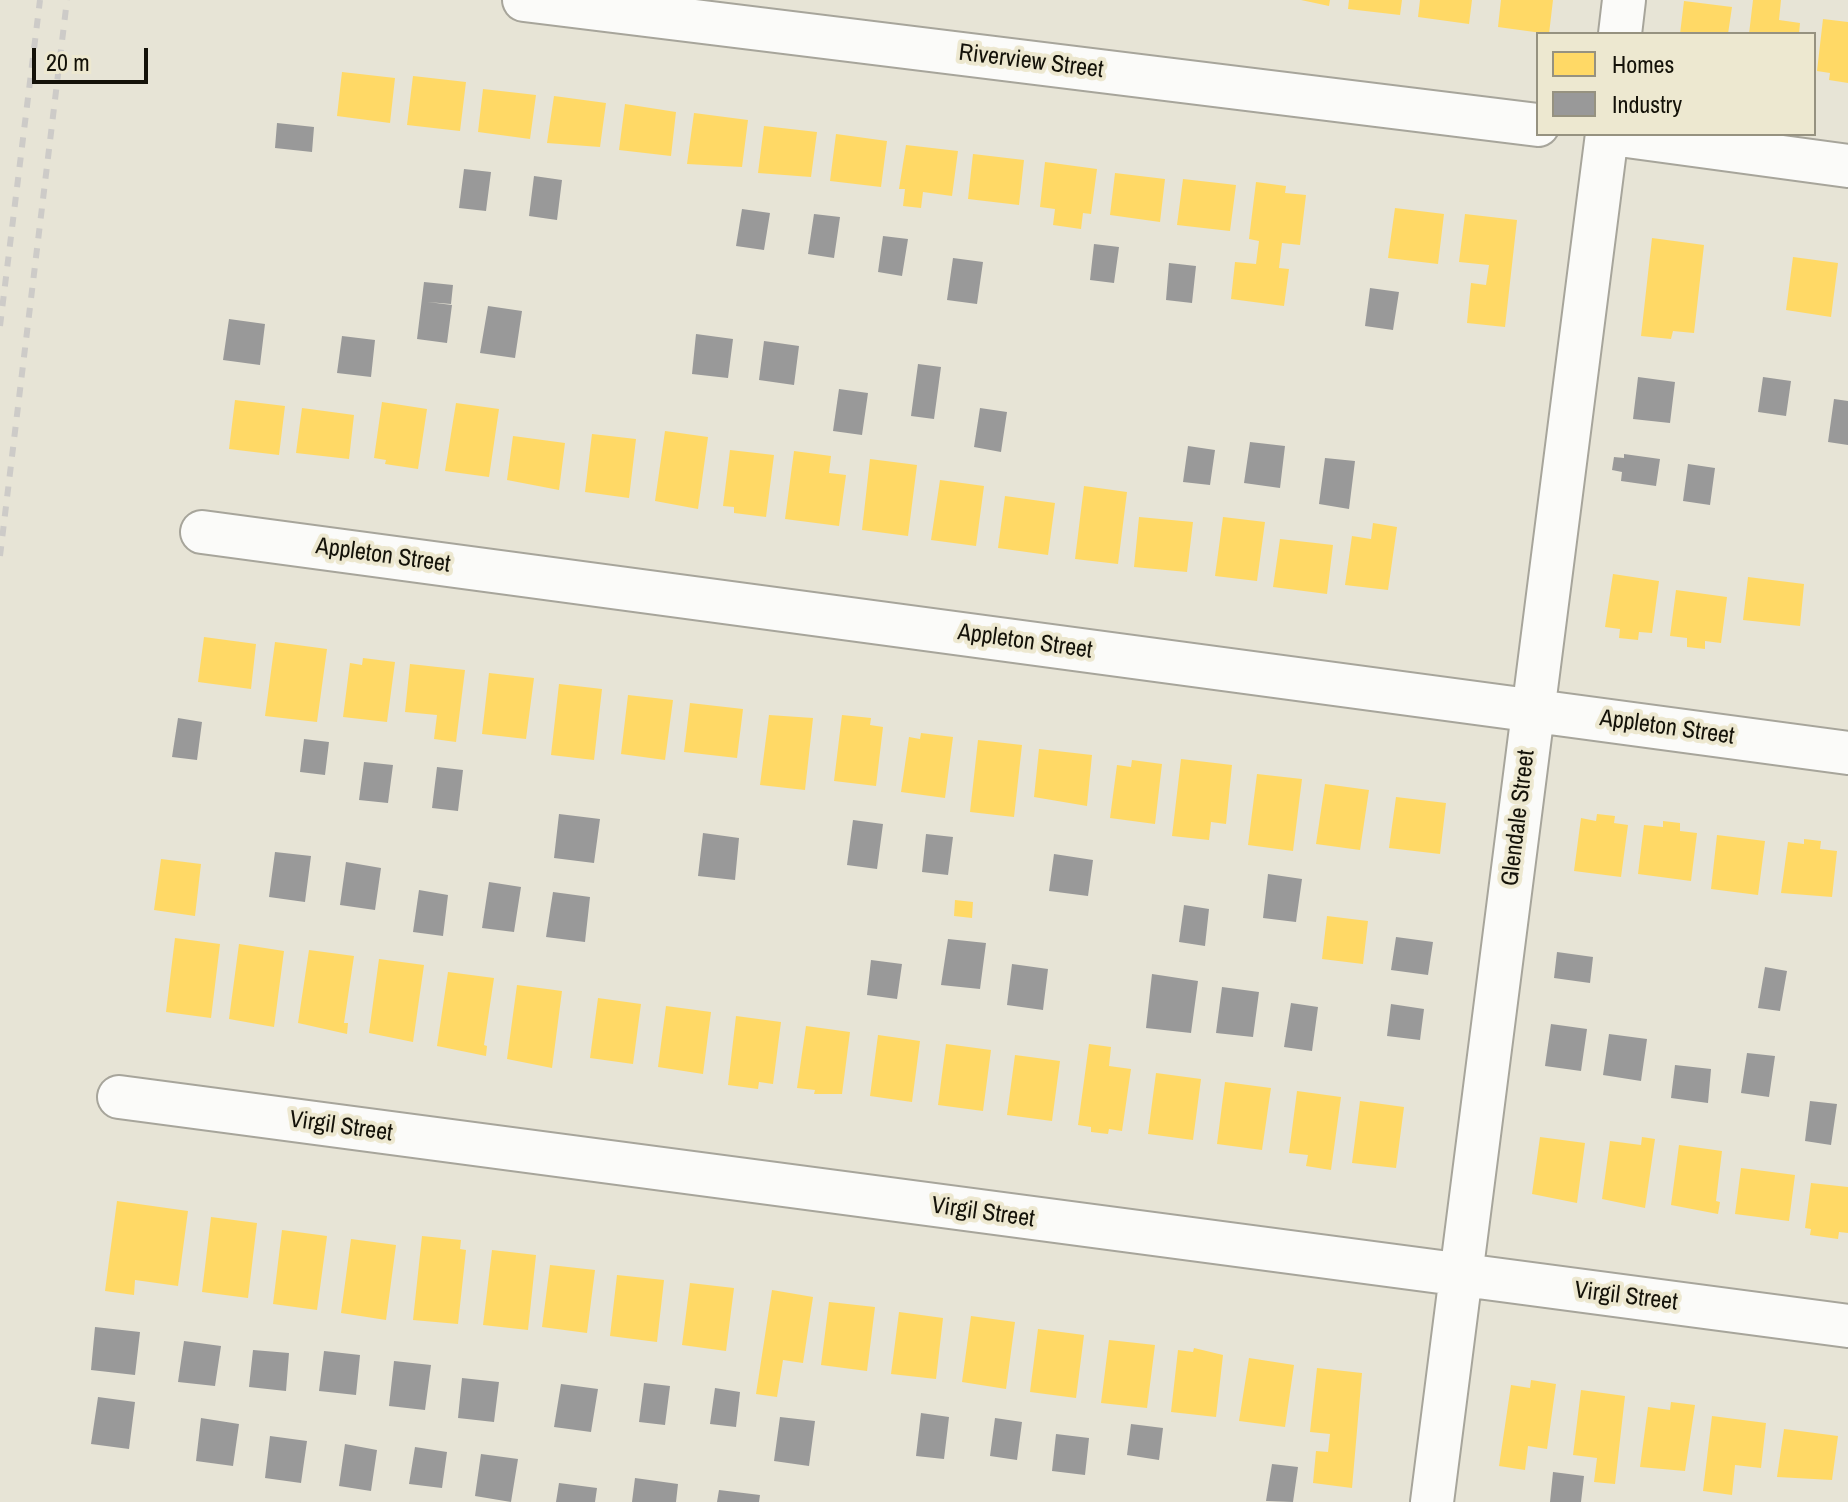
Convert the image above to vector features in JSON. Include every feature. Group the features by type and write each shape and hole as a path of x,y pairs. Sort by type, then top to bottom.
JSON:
{"street":[{"name":"Riverview Street","path":"524,0 1536,125"},
{"path":"1620,32 1624,0"},
{"name":"Glendale Street","path":"1432,1502 1609,136"},
{"path":"1624,136 1848,166"},
{"name":"Appleton Street","path":"202,532 1848,753"},
{"name":"Virgil Street","path":"119,1097 1848,1326"}],"building: Homes":[{"path":"1301,0 1330,0 1329,6"},
{"path":"1349,0 1402,0 1400,15 1348,9"},
{"path":"1420,0 1472,0 1469,24 1418,17"},
{"path":"1501,0 1553,0 1549,32 1498,27"},
{"path":"1753,0 1781,0 1779,20 1800,23 1799,32 1749,32"},
{"path":"1684,1 1732,7 1728,32 1680,32"},
{"path":"1823,19 1848,22 1848,83 1829,80 1830,73 1817,71"},
{"path":"342,72 395,78 390,123 337,116"},
{"path":"413,76 466,82 460,131 407,125"},
{"path":"483,89 536,95 530,139 478,132"},
{"path":"554,96 606,103 600,147 547,143"},
{"path":"625,104 676,112 671,156 619,150"},
{"path":"694,113 748,120 742,167 687,164"},
{"path":"764,126 817,132 811,177 758,173"},
{"path":"836,134 887,141 881,187 830,181"},
{"path":"906,145 958,151 952,196 923,192 921,208 903,206 905,189 899,189"},
{"path":"973,154 1024,160 1019,205 968,199"},
{"path":"1045,162 1097,169 1091,214 1083,213 1081,229 1053,225 1055,209 1040,207"},
{"path":"1115,173 1165,179 1160,222 1110,215"},
{"path":"1183,179 1236,185 1230,231 1177,225"},
{"path":"1256,182 1286,186 1285,193 1306,195 1300,245 1282,243 1279,268 1289,269 1284,306 1231,299 1235,262 1256,264 1259,241 1249,239"},
{"path":"1395,208 1444,214 1438,264 1388,258"},
{"path":"1465,214 1517,220 1505,327 1467,323 1471,283 1486,285 1489,265 1459,262"},
{"path":"1652,238 1704,245 1694,333 1673,331 1671,339 1641,336"},
{"path":"1793,257 1838,263 1831,317 1786,310"},
{"path":"235,400 285,406 279,455 229,449"},
{"path":"382,402 427,409 418,469 385,464 386,460 374,458"},
{"path":"456,403 499,409 489,477 445,471"},
{"path":"302,408 354,415 349,459 296,453"},
{"path":"665,431 708,437 698,509 655,501"},
{"path":"592,434 636,439 629,498 585,492"},
{"path":"513,436 565,443 559,490 507,480"},
{"path":"730,450 774,455 766,517 734,513 734,507 723,506"},
{"path":"794,451 831,456 829,473 846,475 839,526 785,519"},
{"path":"870,459 917,465 908,536 862,530"},
{"path":"940,480 984,486 976,546 931,540"},
{"path":"1084,486 1127,492 1118,564 1075,559"},
{"path":"1005,496 1055,503 1048,555 998,548"},
{"path":"1139,517 1193,522 1187,572 1134,567"},
{"path":"1223,517 1265,522 1257,581 1215,576"},
{"path":"1373,523 1397,527 1388,590 1345,585 1352,536 1371,539"},
{"path":"1280,539 1333,545 1327,594 1273,587"},
{"path":"1613,574 1659,581 1652,633 1639,632 1638,640 1619,638 1620,629 1605,627"},
{"path":"1748,577 1804,584 1800,626 1743,620"},
{"path":"1676,590 1727,597 1721,643 1705,641 1705,649 1687,647 1687,638 1670,636"},
{"path":"204,637 256,644 251,689 198,682"},
{"path":"275,642 327,649 317,722 265,716"},
{"path":"363,658 395,662 387,722 343,717 350,663 362,665"},
{"path":"410,664 465,670 456,742 434,739 437,715 405,712"},
{"path":"489,673 534,678 526,739 482,734"},
{"path":"559,684 602,689 594,760 551,755"},
{"path":"628,695 673,700 665,760 621,754"},
{"path":"690,703 743,709 737,758 684,752"},
{"path":"769,715 813,718 805,790 760,785"},
{"path":"842,715 871,718 870,725 883,727 876,786 834,781"},
{"path":"921,733 953,737 945,798 901,792 909,737 920,739"},
{"path":"978,740 1022,745 1014,817 970,812"},
{"path":"1039,749 1092,755 1087,806 1034,797"},
{"path":"1181,759 1232,765 1226,824 1211,822 1209,840 1172,836"},
{"path":"1132,760 1162,764 1155,824 1110,818 1117,765 1131,767"},
{"path":"1257,774 1302,779 1293,851 1248,845"},
{"path":"1325,784 1369,790 1360,850 1316,844"},
{"path":"1396,797 1446,803 1440,854 1389,848"},
{"path":"1597,814 1615,816 1614,823 1628,825 1621,877 1574,871 1581,818 1596,821"},
{"path":"1663,821 1680,823 1680,831 1697,833 1691,881 1638,874 1644,825 1663,827"},
{"path":"1717,835 1765,841 1758,895 1711,889"},
{"path":"1804,839 1821,841 1820,849 1837,851 1832,897 1781,893 1788,842 1804,844"},
{"path":"161,859 201,864 195,916 154,910"},
{"path":"955,900 973,902 972,918 954,916"},
{"path":"1327,916 1368,921 1363,964 1322,959"},
{"path":"175,938 220,944 211,1018 166,1012"},
{"path":"239,944 284,951 274,1027 229,1019"},
{"path":"309,950 354,956 344,1023 348,1023 347,1034 298,1023"},
{"path":"379,959 424,965 413,1042 369,1033"},
{"path":"448,972 494,978 484,1045 487,1046 486,1056 437,1046"},
{"path":"517,985 562,991 552,1068 507,1059"},
{"path":"598,998 641,1004 633,1064 590,1058"},
{"path":"666,1006 711,1012 703,1074 658,1067"},
{"path":"736,1016 781,1022 773,1084 759,1082 758,1089 728,1085"},
{"path":"806,1026 850,1032 842,1094 814,1094 815,1090 797,1088"},
{"path":"878,1035 920,1041 912,1102 870,1096"},
{"path":"946,1044 991,1050 983,1111 938,1105"},
{"path":"1089,1044 1111,1047 1109,1066 1131,1069 1122,1131 1109,1129 1108,1134 1091,1132 1091,1127 1078,1125"},
{"path":"1015,1055 1060,1061 1052,1121 1007,1115"},
{"path":"1156,1073 1201,1079 1193,1140 1148,1134"},
{"path":"1225,1082 1271,1088 1262,1150 1217,1144"},
{"path":"1297,1091 1341,1097 1331,1170 1306,1166 1308,1155 1289,1153"},
{"path":"1360,1101 1404,1107 1396,1168 1352,1163"},
{"path":"1540,1137 1585,1143 1577,1203 1532,1194"},
{"path":"1642,1137 1655,1139 1645,1208 1602,1199 1610,1141 1641,1145"},
{"path":"1679,1145 1722,1151 1716,1201 1720,1202 1718,1214 1671,1205"},
{"path":"1741,1168 1795,1175 1789,1221 1735,1214"},
{"path":"1811,1183 1848,1187 1848,1233 1839,1232 1838,1239 1810,1235 1811,1229 1805,1228"},
{"path":"117,1201 188,1211 178,1286 135,1280 134,1295 105,1291"},
{"path":"211,1217 257,1223 248,1298 202,1292"},
{"path":"282,1230 327,1236 317,1310 273,1304"},
{"path":"422,1236 461,1240 460,1249 466,1250 458,1324 413,1320"},
{"path":"351,1239 396,1245 386,1320 341,1313"},
{"path":"492,1250 536,1255 528,1330 483,1325"},
{"path":"550,1265 595,1270 587,1333 542,1327"},
{"path":"617,1275 664,1280 657,1342 610,1336"},
{"path":"690,1283 734,1288 726,1351 682,1345"},
{"path":"772,1290 813,1297 803,1363 783,1360 777,1397 756,1394"},
{"path":"829,1302 875,1307 867,1371 821,1365"},
{"path":"899,1312 943,1318 936,1379 891,1374"},
{"path":"971,1316 1015,1322 1006,1389 962,1382"},
{"path":"1038,1329 1084,1335 1076,1398 1030,1392"},
{"path":"1109,1340 1155,1345 1147,1408 1101,1403"},
{"path":"1194,1348 1223,1355 1216,1417 1171,1412 1178,1350 1193,1352"},
{"path":"1249,1358 1294,1365 1285,1427 1239,1421"},
{"path":"1317,1368 1362,1373 1352,1488 1313,1483 1316,1451 1328,1452 1330,1434 1310,1432"},
{"path":"1531,1380 1556,1384 1547,1449 1528,1446 1525,1470 1499,1466 1511,1385 1530,1388"},
{"path":"1581,1390 1625,1396 1615,1484 1594,1482 1597,1458 1573,1455"},
{"path":"1671,1402 1695,1405 1685,1471 1640,1467 1648,1407 1670,1410"},
{"path":"1712,1416 1766,1423 1761,1468 1735,1465 1732,1495 1703,1491"},
{"path":"1784,1429 1838,1436 1832,1480 1777,1477"}],"building: Industry":[{"path":"277,123 314,127 312,152 275,148"},
{"path":"464,169 491,172 486,211 459,208"},
{"path":"534,176 562,180 557,220 529,216"},
{"path":"742,209 770,213 764,250 736,246"},
{"path":"814,214 840,217 834,258 808,254"},
{"path":"883,236 908,239 902,276 878,272"},
{"path":"1094,244 1119,247 1114,283 1090,280"},
{"path":"953,258 983,262 977,304 947,300"},
{"path":"1169,263 1196,266 1192,303 1166,300"},
{"path":"424,282 453,285 451,304 428,302 452,305 447,343 417,339"},
{"path":"1370,288 1399,292 1393,330 1365,326"},
{"path":"488,306 522,311 515,358 480,353"},
{"path":"229,319 265,324 260,365 223,360"},
{"path":"696,334 733,339 728,378 692,374"},
{"path":"342,336 375,340 371,377 337,373"},
{"path":"764,341 799,346 794,385 759,380"},
{"path":"918,364 941,367 934,419 911,416"},
{"path":"1638,377 1675,382 1670,423 1633,419"},
{"path":"1763,377 1791,381 1786,416 1758,412"},
{"path":"839,389 868,393 862,435 833,431"},
{"path":"1834,399 1848,401 1848,445 1828,442"},
{"path":"980,408 1007,412 1001,452 974,447"},
{"path":"1250,442 1285,446 1280,488 1244,483"},
{"path":"1188,446 1215,450 1210,485 1183,482"},
{"path":"1624,454 1660,459 1656,486 1621,481 1622,472 1612,470 1614,457 1624,458"},
{"path":"1325,458 1355,461 1349,509 1319,504"},
{"path":"1688,464 1715,468 1710,505 1683,501"},
{"path":"178,718 202,722 197,760 172,757"},
{"path":"304,739 329,742 325,775 300,772"},
{"path":"364,762 393,765 388,803 359,800"},
{"path":"437,767 463,770 458,811 432,808"},
{"path":"559,814 600,819 594,863 554,858"},
{"path":"853,820 883,824 877,869 847,865"},
{"path":"703,833 739,838 735,880 698,876"},
{"path":"926,834 953,837 948,875 922,872"},
{"path":"275,852 311,856 305,902 269,897"},
{"path":"1054,854 1093,860 1088,896 1049,891"},
{"path":"346,862 381,868 375,910 340,905"},
{"path":"1268,874 1302,879 1296,922 1263,918"},
{"path":"489,882 521,887 514,932 482,928"},
{"path":"419,890 448,895 443,936 413,932"},
{"path":"553,892 590,897 585,942 546,937"},
{"path":"1184,905 1209,909 1205,946 1179,942"},
{"path":"1396,937 1433,942 1428,975 1391,970"},
{"path":"948,939 986,943 980,989 941,985"},
{"path":"1557,952 1593,957 1590,983 1554,978"},
{"path":"871,960 902,964 897,999 867,995"},
{"path":"1012,964 1048,969 1043,1010 1007,1005"},
{"path":"1765,967 1787,971 1780,1011 1758,1008"},
{"path":"1152,974 1198,981 1191,1033 1146,1028"},
{"path":"1222,987 1259,992 1253,1037 1216,1033"},
{"path":"1291,1003 1318,1007 1312,1051 1284,1047"},
{"path":"1391,1004 1424,1009 1420,1040 1387,1036"},
{"path":"1551,1024 1587,1029 1581,1071 1545,1066"},
{"path":"1609,1034 1647,1039 1641,1081 1603,1075"},
{"path":"1747,1053 1775,1056 1769,1097 1741,1093"},
{"path":"1675,1065 1711,1069 1708,1103 1671,1098"},
{"path":"1810,1101 1837,1104 1831,1145 1805,1141"},
{"path":"95,1327 140,1332 135,1375 91,1370"},
{"path":"184,1341 221,1346 215,1386 178,1382"},
{"path":"253,1350 289,1353 286,1391 249,1387"},
{"path":"324,1351 360,1355 356,1395 319,1391"},
{"path":"394,1361 431,1365 425,1410 389,1406"},
{"path":"462,1378 499,1382 494,1422 458,1418"},
{"path":"644,1383 670,1386 665,1425 639,1422"},
{"path":"561,1384 598,1389 591,1432 554,1427"},
{"path":"715,1388 740,1392 736,1427 710,1424"},
{"path":"98,1397 135,1402 129,1449 91,1444"},
{"path":"921,1413 949,1417 944,1459 916,1456"},
{"path":"780,1417 815,1421 809,1466 774,1461"},
{"path":"201,1418 239,1424 233,1466 196,1461"},
{"path":"995,1418 1022,1422 1017,1460 990,1456"},
{"path":"1131,1424 1163,1428 1159,1460 1127,1455"},
{"path":"1056,1434 1089,1438 1085,1475 1052,1471"},
{"path":"270,1436 307,1441 301,1483 265,1478"},
{"path":"345,1444 377,1450 371,1491 339,1486"},
{"path":"415,1447 447,1452 442,1488 409,1484"},
{"path":"481,1454 518,1459 511,1502 475,1496"},
{"path":"1272,1464 1298,1467 1293,1502 1266,1501"},
{"path":"1553,1472 1584,1476 1581,1502 1550,1502"},
{"path":"635,1478 678,1484 676,1502 632,1502"},
{"path":"559,1483 597,1488 595,1502 556,1502"},
{"path":"719,1490 760,1495 759,1502 717,1502"}],"railway":[{"path":"0,326 40,0"},
{"path":"0,556 67,0"}]}
